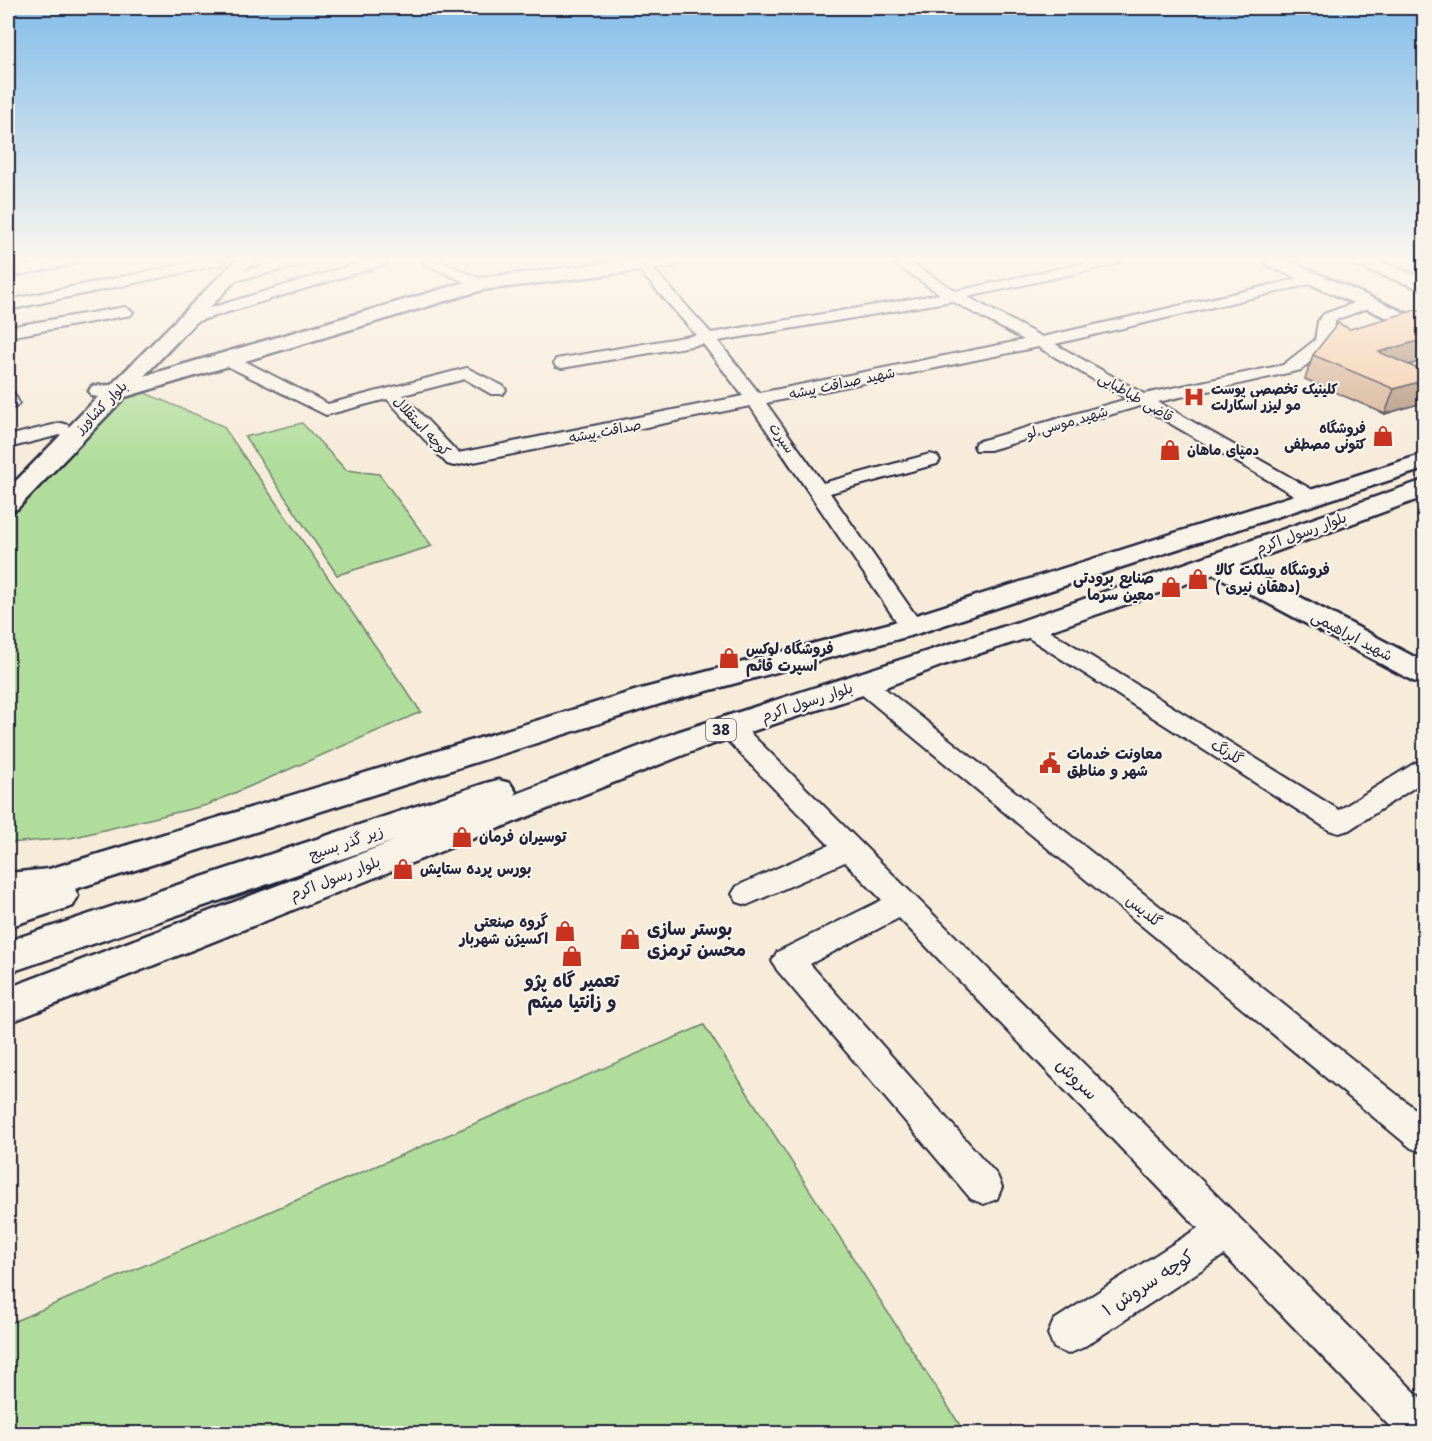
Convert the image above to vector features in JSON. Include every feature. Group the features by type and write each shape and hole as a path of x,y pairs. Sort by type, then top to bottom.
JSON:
{"main road":[{"name":"بلوار کشاورز","path":"8,503 167,328"},
{"name":"بلوار کشاورز","path":"8,485 61,429 108,391 177,328"},
{"path":"108,391 328,328"},
{"path":"1346,487 1368,464 1425,442"},
{"name":"بلوار رسول اکرم","path":"49,883 652,696 911,626 1425,461"},
{"name":"بلوار رسول اکرم","path":"12,1004 689,740 864,684 932,658 1029,628 1216,564 1425,488"},
{"path":"1376,506 1425,498"},
{"name":"شهید ابراهیمی","path":"1216,564 1425,674"},
{"path":"8,912 538,742 652,696"},
{"name":"زیر گذر بسیج","path":"8,957 548,775 689,740"},
{"path":"8,887 49,883"},
{"path":"8,896 49,883"}],"street":[{"path":"8,333 34,328"},
{"name":"سیرت","path":"698,328 755,401 819,490 911,626"},
{"path":"562,363 770,328"},
{"name":"قاضی طباطبایی","path":"1014,328 1311,497"},
{"name":"شهید صداقت پیشه","path":"755,401 1100,328"},
{"name":"شهید موسی لو","path":"982,446 1142,400 1288,369 1295,366 1323,342 1325,328"},
{"name":"کوچه استقلال","path":"225,358 326,410 391,393 454,460"},
{"path":"391,393 467,373 497,390"},
{"name":"صداقت پیشه","path":"454,460 755,401"},
{"path":"8,442 61,429"},
{"path":"819,490 930,460"},
{"name":"گلرنگ","path":"1029,628 1339,823 1425,769"},
{"name":"گلدیس","path":"864,684 1425,1137"},
{"name":"سروش","path":"729,727 1425,1431"},
{"path":"747,894 849,848"},
{"path":"903,903 788,961 984,1187"},
{"name":"کوچه سروش ۱","path":"1068,1334 1227,1231"}],"green space":[{"path":"131,387 223,426 421,712 207,805 71,838 8,843 8,518"},
{"path":"302,423 346,470 379,474 432,546 337,575 245,437"},
{"path":"704,1025 965,1433 8,1433 8,1324"}],"building":[{"path":"1334,328 1425,328 1425,339 1379,352 1425,372 1425,380 1394,389 1313,355"}],"place":[{"name":"کلینیک تخصصی پوست مو لیزر اسکارلت","path":"1194,397"},
{"name":"فروشگاه کتونی مصطفی","path":"1383,436"},
{"name":"دمپای ماهان","path":"1170,450"},
{"name":"فروشگاه سلکت کالا ( دهقان نیری)","path":"1198,579"},
{"name":"صنایع برودتی معین سرما","path":"1171,587"},
{"name":"فروشگاه لوکس اسپرت قائم","path":"729,658"},
{"name":"معاونت خدمات شهر و مناطق","path":"1050,763"},
{"name":"توسیران فرمان","path":"462,837"},
{"name":"بورس پرده ستایش","path":"403,869"},
{"name":"گروه صنعتی اکسیژن شهربار","path":"565,931"},
{"name":"بوستر سازی محسن ترمزی","path":"630,939"},
{"name":"تعمیر گاه پژو و زانتیا میثم","path":"572,956"}]}
